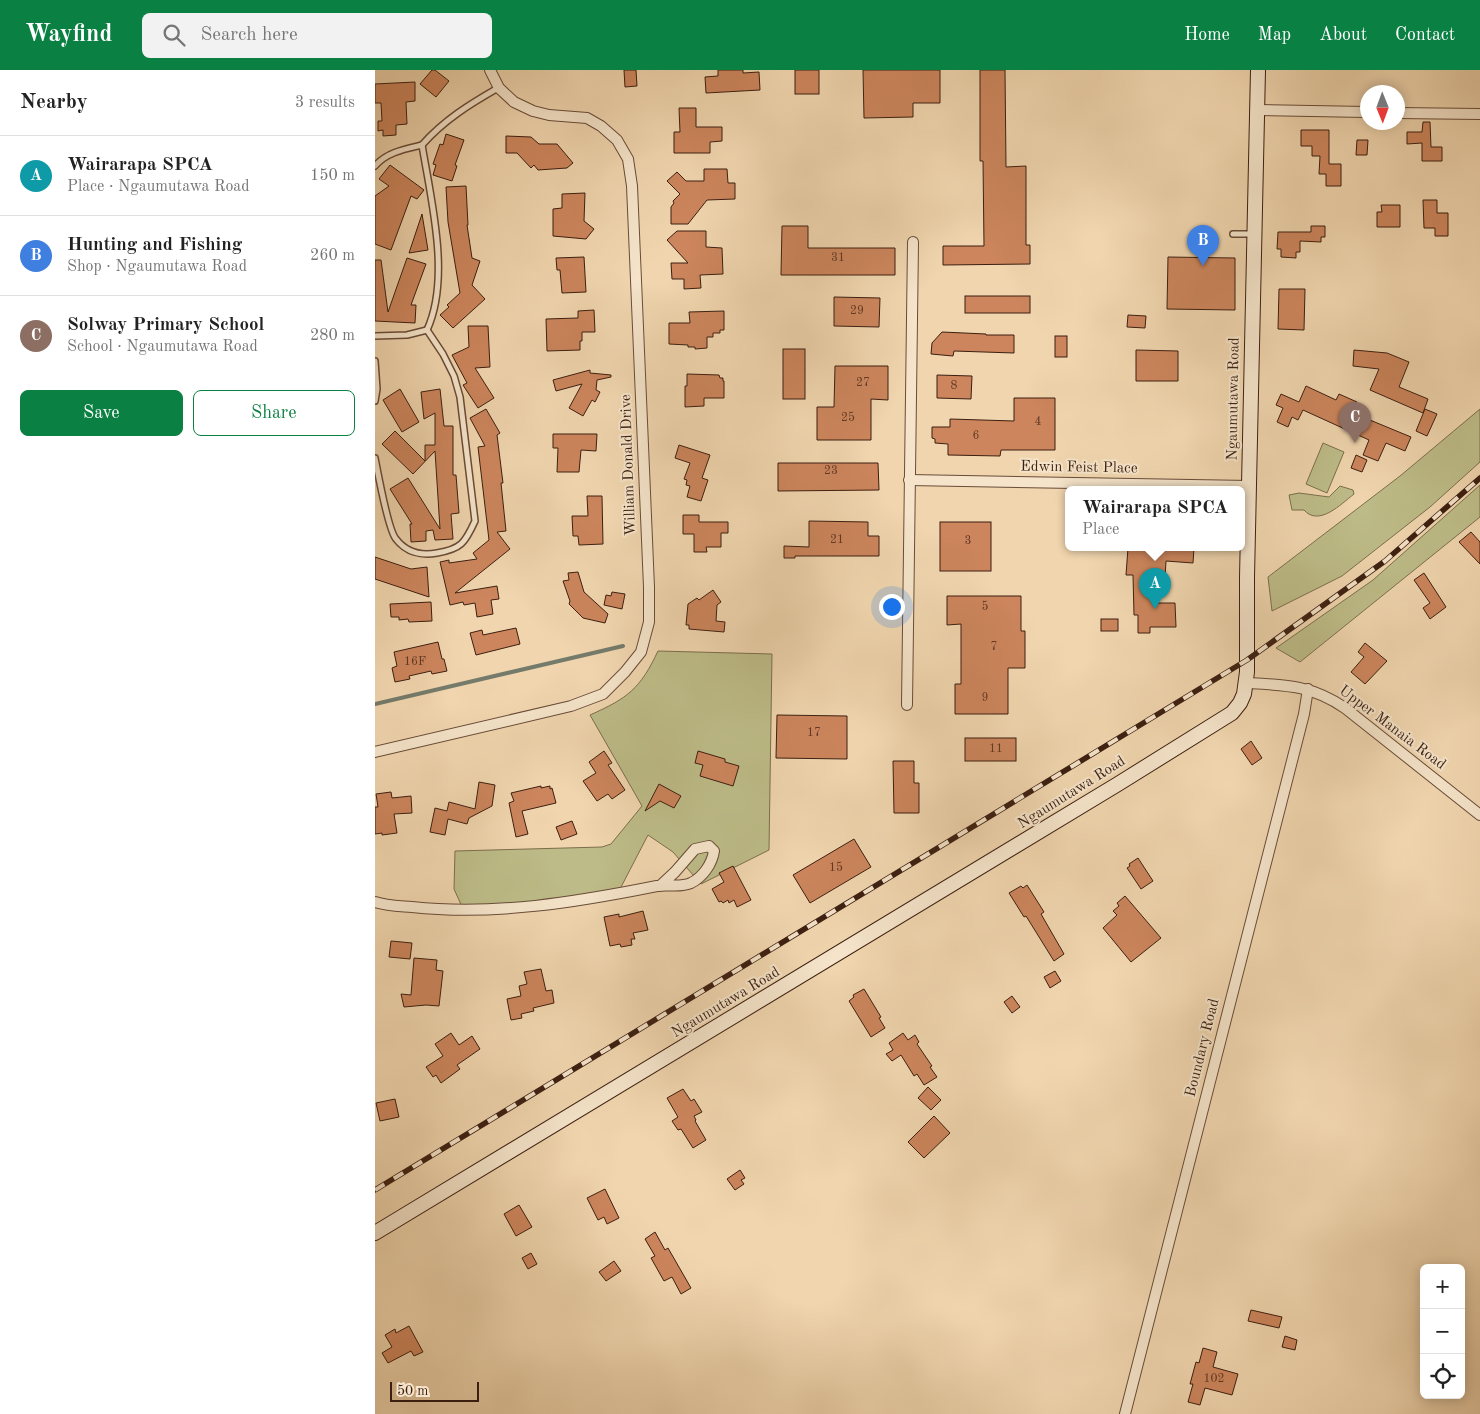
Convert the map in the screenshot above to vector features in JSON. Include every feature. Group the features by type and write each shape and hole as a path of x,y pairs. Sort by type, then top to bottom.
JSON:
{"main road":[{"name":"Ngaumutawa Road","path":"375,1233 959,881 1232,713 1240,703 1246,683 1257,70"}],"street":[{"name":"William Donald Drive","path":"375,752 571,706 603,694 625,672 641,652 649,622 633,196 628,159 617,140 601,126 587,118 549,115 533,111 514,102 499,88 490,70"},
{"path":"1257,110 1360,112"},
{"path":"1405,113 1480,114"},
{"path":"907,704 913,242"},
{"name":"Edwin Feist Place","path":"909,480 1249,486"},
{"name":"Upper Manaia Road","path":"1246,683 1308,689 1331,699 1480,814"},
{"name":"Boundary Road","path":"1125,1414 1302,721 1308,689"},
{"path":"375,902 437,910 512,908 564,902 660,886 683,886 704,873 713,858 714,851 709,846 695,849 660,886"}],"lane":[{"path":"375,166 382,159 402,150 422,145 436,129 455,114 499,88"},
{"path":"422,145 439,261 432,318 427,330"},
{"path":"1233,234 1254,234"},
{"path":"375,336 407,335 427,330"},
{"path":"375,458 395,538 410,552 429,554 453,550 467,539 475,521 460,397 454,376 443,354 427,330"},
{"path":"375,361 377,389 375,401"}],"shaded area":[{"path":"1480,409 1480,462 1430,507 1342,576 1272,611 1268,577 1400,476"},
{"path":"1323,443 1344,452 1327,493 1306,484"},
{"path":"1480,485 1480,517 1300,662 1276,648 1373,580"},
{"path":"1340,486 1353,490 1354,494 1330,512 1316,516 1310,515 1304,510 1292,510 1289,495 1299,493 1329,497"},
{"path":"658,651 772,654 769,850 701,884 673,852 648,835 619,891 574,906 463,909 454,889 455,851 602,847 611,844 642,806 590,715 614,703 631,691 645,675"}],"building":[{"path":"432,70 435,70 449,81 436,97 420,84"},
{"path":"624,70 636,70 637,86 625,87"},
{"path":"718,70 743,70 743,73 759,72 760,90 706,93 705,77 718,76"},
{"path":"795,70 819,70 819,94 795,94"},
{"path":"863,70 940,70 940,103 913,103 913,117 864,118"},
{"path":"980,70 1005,70 1006,167 1026,166 1026,245 1030,245 1030,264 943,265 943,246 984,246 983,161 980,161"},
{"path":"415,82 415,101 406,102 407,124 396,125 396,135 383,136 383,130 378,131 378,121 382,121 381,103 375,103 375,84"},
{"path":"679,108 696,108 696,127 722,127 722,141 710,142 710,153 674,153 674,132 680,132"},
{"path":"1423,122 1430,122 1431,147 1442,147 1442,161 1422,161 1422,143 1407,144 1407,132 1422,132"},
{"path":"1301,130 1329,130 1329,164 1341,164 1341,186 1326,186 1326,174 1319,174 1320,156 1312,156 1312,146 1301,146"},
{"path":"446,134 464,140 455,165 457,166 452,181 433,175 436,165 433,164 440,144 443,145"},
{"path":"506,136 531,137 539,144 557,144 573,163 567,168 538,170 534,165 531,168 517,153 506,153"},
{"path":"1357,140 1368,140 1367,155 1356,155"},
{"path":"390,165 424,190 417,199 411,196 391,250 375,244 375,196 389,186 379,179"},
{"path":"704,169 727,169 728,183 735,183 735,199 707,200 688,224 671,224 671,207 674,203 673,201 680,194 667,181 677,172 686,181 704,181"},
{"path":"466,186 467,225 472,258 480,261 472,285 485,299 453,328 440,315 449,307 447,305 460,293 448,222 446,187"},
{"path":"585,193 584,221 594,229 586,239 553,236 553,209 562,208 562,194"},
{"path":"1423,200 1437,200 1437,213 1448,213 1448,236 1435,236 1435,228 1424,228"},
{"path":"1381,205 1400,205 1400,227 1377,227 1377,212 1382,212"},
{"path":"422,214 428,250 409,253"},
{"path":"782,226 808,226 808,248 895,248 895,275 781,275"},
{"path":"1311,226 1325,226 1325,237 1321,237 1321,242 1300,241 1300,252 1296,252 1296,258 1281,257 1281,249 1277,249 1278,232 1311,232"},
{"path":"677,231 706,231 706,247 722,248 723,274 700,275 701,288 684,289 684,279 672,279 671,263 688,263 667,240"},
{"path":"584,257 586,292 562,293 560,270 557,270 556,258"},
{"path":"1168,257 1235,258 1235,310 1167,309"},
{"path":"407,258 426,264 411,305 416,305 415,323 375,321 375,260 381,260 388,312"},
{"path":"1279,289 1305,289 1304,330 1278,329"},
{"path":"965,296 1030,296 1030,313 965,313"},
{"path":"834,297 880,298 879,327 834,326"},
{"path":"594,310 595,332 582,332 580,350 547,351 546,319 578,318 578,311"},
{"path":"724,311 724,330 720,330 720,333 713,333 713,337 707,337 707,348 695,349 695,347 688,347 688,345 669,344 669,323 690,323 689,312"},
{"path":"1128,315 1146,316 1145,328 1127,327"},
{"path":"468,326 488,326 490,367 475,368 494,398 478,408 463,385 467,383 452,355 469,347"},
{"path":"942,332 1014,335 1014,353 954,351 953,356 931,354 932,343"},
{"path":"1055,336 1067,336 1067,357 1055,357"},
{"path":"783,349 805,349 805,399 783,399"},
{"path":"1136,350 1178,351 1178,381 1136,381"},
{"path":"1354,350 1387,353 1409,362 1399,387 1428,399 1423,413 1370,390 1379,369 1353,366"},
{"path":"835,366 888,366 888,400 871,399 871,440 817,440 817,407 834,407"},
{"path":"590,370 590,373 611,375 611,377 597,380 596,390 600,392 595,402 592,400 583,416 569,408 582,384 556,391 553,380"},
{"path":"687,374 719,375 724,381 724,398 704,398 704,406 685,407"},
{"path":"937,375 972,376 971,399 937,398"},
{"path":"1306,386 1336,400 1339,394 1357,402 1353,413 1411,437 1405,451 1386,443 1378,461 1363,455 1369,440 1303,410 1298,420 1292,417 1288,427 1277,422 1283,408 1276,405 1281,394 1299,402"},
{"path":"400,389 419,422 402,432 383,400"},
{"path":"440,389 444,426 453,426 453,475 456,475 459,513 451,514 453,539 435,540 433,530 426,531 426,541 411,542 410,524 412,524 390,489 408,478 440,529 435,451 413,474 382,444 395,431 425,461 425,445 435,445 435,413 424,419 421,392"},
{"path":"1014,398 1055,398 1055,450 1001,450 1000,456 948,455 948,444 935,443 935,439 932,438 932,427 950,427 950,419 1014,421"},
{"path":"486,409 500,433 497,435 506,531 497,532 510,549 455,593 497,586 499,599 491,600 493,614 477,617 475,603 464,605 463,602 450,605 440,562 449,560 449,563 477,559 473,553 489,540 478,447 485,446 470,418"},
{"path":"1425,409 1437,414 1427,436 1416,431"},
{"path":"553,434 597,434 596,451 581,450 579,472 557,472 558,448 553,448"},
{"path":"679,445 710,455 702,478 708,480 701,501 687,497 690,486 686,485 687,480 684,479 690,463 675,458"},
{"path":"1356,455 1367,460 1362,472 1351,468"},
{"path":"778,463 878,463 879,490 778,491"},
{"path":"587,496 602,496 603,544 579,545 578,536 573,536 572,516 588,516"},
{"path":"683,515 699,515 699,522 728,522 728,533 721,533 721,547 706,547 707,552 694,552 694,534 683,534"},
{"path":"809,521 868,522 868,536 879,536 879,556 795,556 795,558 784,558 784,546 809,547"},
{"path":"940,522 991,522 991,571 940,571"},
{"path":"1471,532 1480,542 1480,564 1459,542"},
{"path":"1128,551 1194,551 1193,563 1166,561 1165,577 1152,576 1152,603 1175,603 1176,627 1150,627 1150,633 1138,633 1138,615 1134,615 1133,575 1126,575"},
{"path":"375,557 411,569 427,567 429,597 375,579"},
{"path":"578,572 584,592 608,614 605,623 583,618 569,604 570,601 563,581 569,580 568,573"},
{"path":"1424,573 1446,607 1430,619 1423,608 1430,603 1414,580"},
{"path":"713,590 721,602 717,605 716,621 725,622 724,632 689,629 689,625 686,625 688,604 697,598 699,600"},
{"path":"612,592 625,594 622,609 604,605 606,595 611,596"},
{"path":"947,596 1021,596 1021,631 1025,631 1025,668 1008,668 1008,714 955,714 955,684 961,684 961,624 947,625"},
{"path":"431,602 432,621 409,622 408,619 399,620 399,617 391,617 390,604"},
{"path":"1101,619 1118,619 1118,631 1101,631"},
{"path":"516,628 520,644 476,655 470,633 482,630 483,635"},
{"path":"438,642 447,671 432,674 431,671 409,676 410,679 395,682 392,668 397,666 394,652"},
{"path":"1365,643 1387,661 1365,684 1351,672 1364,657 1358,652"},
{"path":"777,715 847,716 847,759 776,758"},
{"path":"965,738 1016,738 1016,761 965,761"},
{"path":"1251,741 1262,758 1252,765 1241,749"},
{"path":"604,751 612,763 608,765 625,790 612,799 608,794 597,801 583,781 596,773 589,762"},
{"path":"698,751 725,759 725,762 739,766 733,786 700,776 703,765 695,763"},
{"path":"893,761 914,761 914,783 919,783 919,813 894,813"},
{"path":"479,782 495,785 492,806 469,818 467,824 448,819 445,835 430,832 435,808 447,811 449,802 475,809"},
{"path":"659,784 681,796 674,808 660,801 645,811"},
{"path":"541,786 541,788 550,786 550,789 552,788 556,803 522,811 528,834 516,837 509,803 514,801 511,793"},
{"path":"391,792 392,798 411,796 412,813 394,814 397,833 375,834 375,807 378,807 376,794"},
{"path":"572,821 577,834 561,840 556,827"},
{"path":"854,839 871,867 810,903 793,875"},
{"path":"1138,858 1153,881 1141,889 1127,868 1130,866 1129,864"},
{"path":"733,866 751,900 737,907 734,900 729,903 728,900 723,903 719,902 712,889 724,882 719,873"},
{"path":"1027,885 1044,912 1041,914 1064,954 1054,961 1009,893 1021,886 1023,888"},
{"path":"1125,896 1161,938 1131,962 1103,928 1117,915 1113,911 1119,906 1117,903"},
{"path":"643,911 648,930 633,933 635,939 631,939 632,945 621,947 620,944 610,946 604,917 619,914 619,917"},
{"path":"391,941 412,943 410,959 389,957"},
{"path":"414,958 437,960 436,970 443,971 439,1006 404,1007 401,994 411,995"},
{"path":"541,969 546,991 552,990 554,1003 533,1008 534,1011 521,1014 522,1018 511,1020 507,999 521,996 519,986 527,984 524,972"},
{"path":"1055,971 1061,981 1050,988 1044,977"},
{"path":"864,989 881,1017 879,1018 885,1028 871,1037 849,1001 854,997 853,995"},
{"path":"1012,996 1020,1007 1012,1013 1004,1002"},
{"path":"451,1033 459,1045 472,1036 480,1049 457,1065 460,1069 441,1083 436,1075 433,1077 426,1067 443,1056 435,1044"},
{"path":"903,1033 908,1040 915,1035 919,1042 917,1044 937,1077 924,1085 917,1074 914,1076 901,1055 892,1061 886,1054 893,1050 889,1043"},
{"path":"928,1087 941,1100 931,1110 918,1098"},
{"path":"683,1089 691,1101 694,1099 702,1112 694,1116 706,1140 693,1148 681,1129 678,1130 672,1121 678,1117 667,1098"},
{"path":"395,1099 399,1117 380,1121 376,1103"},
{"path":"934,1116 950,1133 924,1158 908,1142"},
{"path":"740,1170 745,1178 741,1180 744,1184 735,1190 727,1179"},
{"path":"605,1189 619,1218 607,1224 604,1217 598,1220 587,1198"},
{"path":"519,1205 532,1227 516,1236 504,1214"},
{"path":"655,1232 665,1250 668,1248 691,1288 681,1294 672,1277 664,1281 651,1258 655,1256 645,1239"},
{"path":"531,1253 537,1264 528,1269 522,1258"},
{"path":"614,1261 621,1271 606,1281 599,1272"},
{"path":"1251,1310 1282,1317 1279,1328 1248,1321"},
{"path":"409,1326 423,1352 414,1356 411,1351 388,1363 382,1353 392,1347 385,1335 395,1329 396,1333"},
{"path":"1285,1336 1297,1340 1295,1350 1282,1347"},
{"path":"1203,1348 1217,1352 1213,1367 1238,1374 1232,1395 1205,1388 1200,1405 1188,1402 1193,1384 1190,1384 1196,1362 1199,1363"}],"waterway":[{"path":"375,704 623,646"}],"railway":[{"path":"375,1190 1247,660 1385,561 1480,478"}],"place":[{"name":"Hunting and Fishing","path":"1203,266"},
{"name":"Solway Primary School","path":"1355,443"},
{"name":"Wairarapa SPCA","path":"1155,609"}]}
